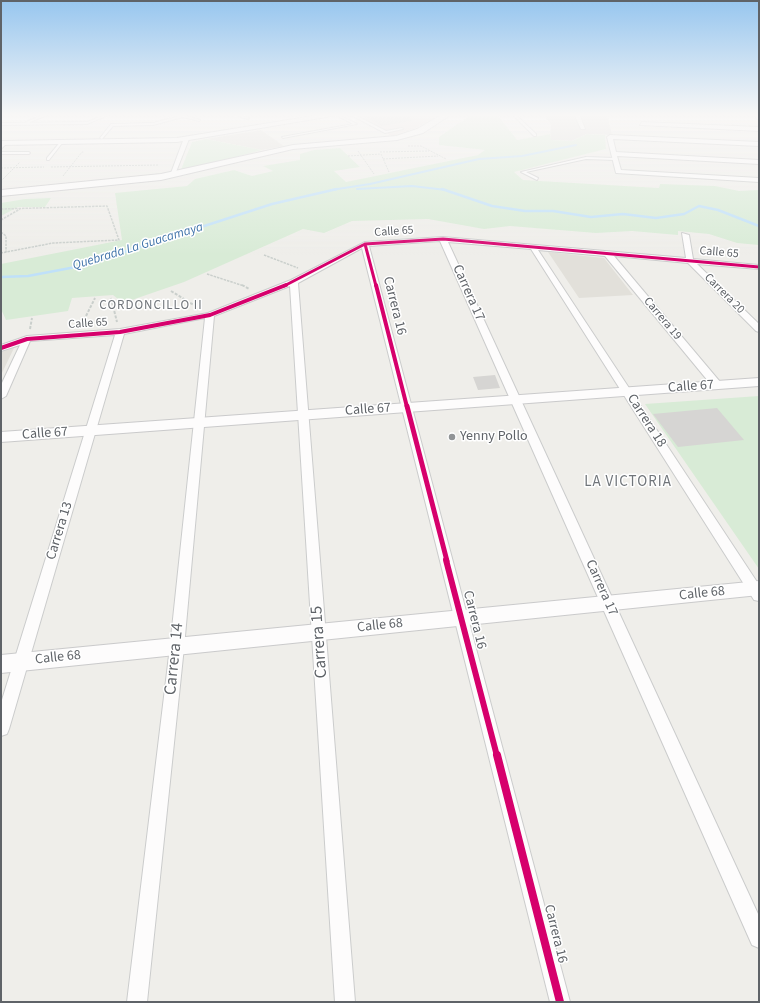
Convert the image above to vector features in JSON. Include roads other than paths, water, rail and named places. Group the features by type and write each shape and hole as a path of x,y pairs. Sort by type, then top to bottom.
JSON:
{"street":[{"path":"172,174 178,161"},
{"path":"1,193 172,174 232,161"},
{"path":"616,161 618,172 759,180"},
{"path":"725,161 759,162"},
{"path":"685,236 690,261"},
{"name":"Calle 65","path":"1,348 28,339 120,332 210,315 294,282 365,244 443,239 759,267"},
{"name":"Carrera 17","path":"443,239 759,938"},
{"name":"Carrera 16","path":"365,244 560,1002"},
{"name":"Carrera 18","path":"533,247 757,591"},
{"name":"Carrera 19","path":"607,253 717,385"},
{"name":"Carrera 20","path":"690,261 759,329"},
{"name":"Carrera 15","path":"294,282 345,1002"},
{"name":"Carrera 14","path":"137,1002 177,647 210,315"},
{"name":"Carrera 13","path":"1,729 120,332"},
{"path":"1,396 28,339"},
{"name":"Calle 67","path":"1,438 759,382"},
{"name":"Calle 68","path":"1,664 608,603 757,591"}],"lane":[{"path":"537,179 523,172 573,161"}],"waterway":[{"path":"336,189 370,184 471,161"},
{"path":"357,189 412,186 444,190"},
{"name":"Quebrada La Guacamaya","path":"1,277 28,276 81,266 272,204 336,189"},
{"path":"331,190 336,189"},
{"path":"444,190 492,206 525,211 553,211 591,217 623,214 656,218 684,214 699,206 718,210 759,226"}],"place":[{"name":"Yenny Pollo","path":"452,437"}],"district":[{"name":"CORDONCILLO II","path":"151,306"},
{"name":"LA VICTORIA","path":"628,483"}]}
